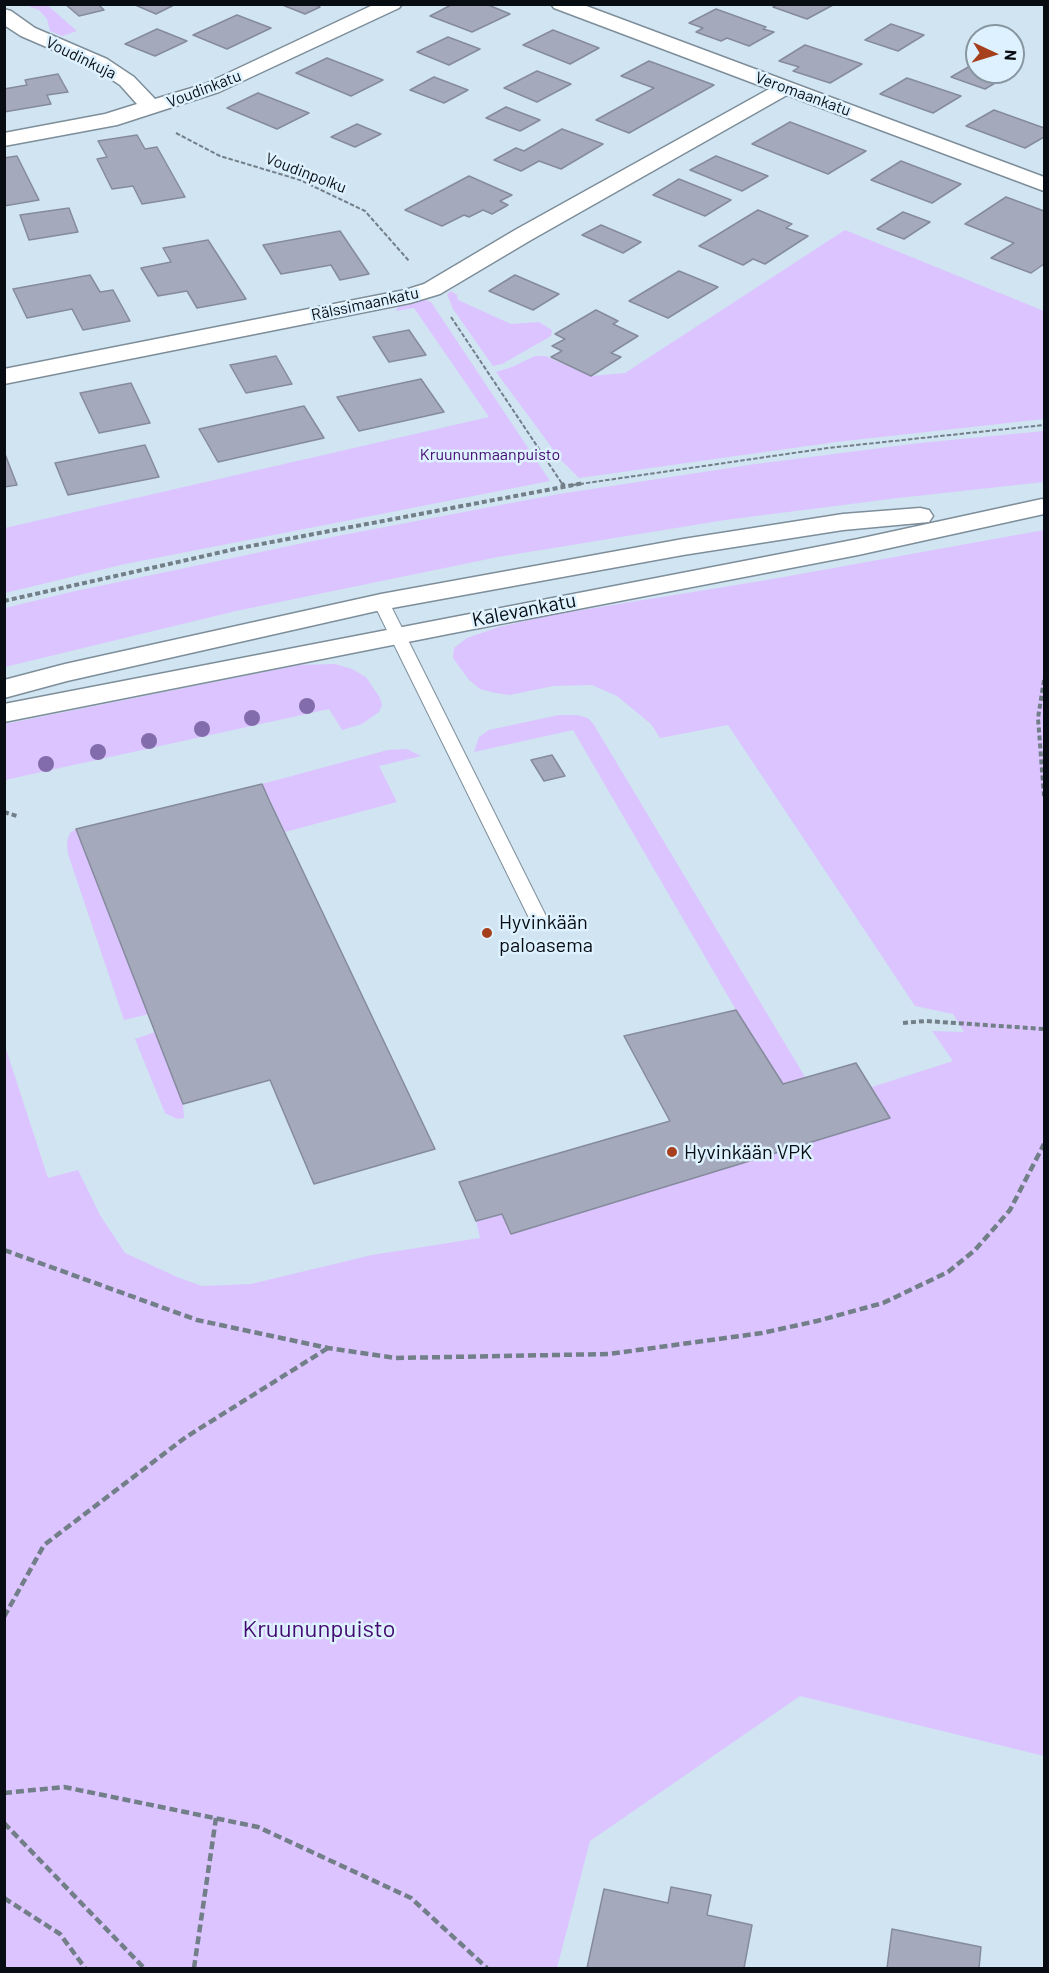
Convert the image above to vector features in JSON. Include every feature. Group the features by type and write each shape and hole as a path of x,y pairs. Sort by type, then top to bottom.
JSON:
{"street":[{"name":"Voudinkatu","path":"4,140 109,120 212,88 392,4"},
{"name":"Veromaankatu","path":"561,4 1044,184"},
{"name":"Voudinkuja","path":"4,15 28,32 100,63 127,81 152,108"},
{"name":"Rälssimaankatu","path":"4,377 410,296 432,289 523,235 785,88"},
{"name":"Kalevankatu","path":"4,689 381,602 672,549 843,522 1043,507"},
{"name":"Kalevankatu","path":"4,713 858,547 1043,507"}],"lane":[{"path":"381,602 539,920"}],"path":[{"name":"Voudinpolku","path":"152,108 156,117 181,136 220,156 300,180 365,211 377,222 432,289 564,486"},
{"path":"4,602 240,548 564,486 828,448 1044,426"},
{"path":"1044,680 1038,718 1044,796"},
{"path":"4,812 17,816"},
{"path":"903,1023 926,1022 1044,1029"},
{"path":"4,1250 197,1320 328,1348 396,1358 609,1354 762,1334 883,1303 948,1272 975,1250 1010,1210 1044,1144"},
{"path":"4,1617 44,1545 186,1437 328,1348"},
{"path":"4,1793 63,1786 258,1827 411,1898 487,1968"},
{"path":"194,1968 216,1818"},
{"path":"4,1822 144,1968"},
{"path":"4,1898 60,1934 85,1968"}],"green space":[{"path":"26,5 47,5 77,31 62,36 50,31 47,19 39,10"},
{"path":"845,230 1044,311 1044,419 836,442 579,478 561,460 496,372 535,356 545,356 591,376 625,373"},
{"path":"451,291 457,295 458,300 511,324 539,322 552,330 551,336 502,364 493,366 453,309 447,294"},
{"name":"Kruununmaanpuisto","path":"425,300 431,302 550,481 125,564 5,593 5,528 489,417 414,308 396,311 398,307"},
{"path":"1044,431 1044,482 725,520 498,557 236,611 5,667 5,608 71,592 332,537 559,494 756,464 920,443"},
{"name":"Kruununpuisto","path":"1044,530 1044,1756 800,1696 590,1841 557,1968 5,1968 4,1043 48,1178 78,1170 100,1215 125,1253 202,1286 251,1284 372,1255 480,1238 476,1221 890,1118 872,1087 953,1061 932,1031 964,1032 953,1014 915,1006 728,725 660,738 651,724 617,696 592,685 553,686 510,695 480,689 469,680 453,658 454,648 467,638 499,627 557,614 767,580"},
{"path":"335,664 352,669 366,677 380,698 382,705 379,712 362,724 342,730 329,709 5,780 5,724 299,665"},
{"path":"559,715 577,715 588,718 594,725 805,1077 783,1084 736,1010 573,730 474,752 479,737 489,730"},
{"path":"407,749 421,756 379,766 397,802 285,832 262,784 388,750"},
{"path":"76,829 149,1014 124,1020 68,854 67,841 70,833"},
{"path":"155,1032 183,1104 184,1118 177,1119 165,1113 135,1039"}],"building":[{"path":"65,4 98,4 104,10 79,16"},
{"path":"133,4 176,4 156,14"},
{"path":"280,4 314,4 320,7 305,14"},
{"path":"453,4 486,4 510,14 472,32 430,16"},
{"path":"778,4 833,5 807,19 773,7"},
{"path":"716,9 774,32 749,46 727,38 721,41 696,32 703,28 689,23"},
{"path":"237,15 271,28 227,49 193,35"},
{"path":"891,24 924,35 898,51 865,40"},
{"path":"157,29 187,41 155,56 125,44"},
{"path":"553,30 599,48 570,64 523,45"},
{"path":"448,37 480,49 449,65 417,52"},
{"path":"805,45 862,64 830,83 793,71 799,67 779,61"},
{"path":"327,58 383,80 351,96 296,73"},
{"path":"649,61 714,85 629,133 596,120 654,88 621,76"},
{"path":"965,69 965,82 951,77"},
{"path":"537,71 571,84 537,102 504,88"},
{"path":"58,74 68,92 47,95 51,104 4,112 4,89 27,85 25,80"},
{"path":"434,77 468,90 444,103 410,90"},
{"path":"907,78 961,96 933,113 880,94"},
{"path":"971,84 993,84 985,89"},
{"path":"258,93 309,113 277,129 227,108"},
{"path":"506,107 540,120 520,131 486,118"},
{"path":"994,110 1044,128 1044,137 1025,148 966,126"},
{"path":"790,122 866,151 828,174 752,144"},
{"path":"357,124 381,134 355,147 331,137"},
{"path":"562,129 603,144 561,169 539,161 521,171 494,160 516,148 524,151"},
{"path":"137,135 145,149 157,147 185,197 142,204 133,186 112,189 97,159 107,157 98,141"},
{"path":"17,156 39,200 4,206 4,158"},
{"path":"716,156 768,176 742,191 690,170"},
{"path":"901,161 961,184 932,203 871,180"},
{"path":"469,176 512,195 500,201 508,205 492,214 483,210 469,217 464,215 442,226 405,210"},
{"path":"679,179 731,200 705,216 653,195"},
{"path":"1006,197 1044,211 1044,264 1031,273 991,258 1014,243 965,224"},
{"path":"69,208 78,232 29,240 20,215"},
{"path":"758,210 792,224 786,228 808,236 765,264 753,259 743,265 699,246"},
{"path":"903,212 930,222 904,239 877,229"},
{"path":"601,225 641,242 623,253 582,235"},
{"path":"340,231 369,274 340,280 331,265 281,274 263,245"},
{"path":"208,240 246,299 197,308 187,291 158,296 141,268 171,262 163,248"},
{"path":"679,271 718,287 668,318 629,301"},
{"path":"90,275 100,292 113,290 130,321 83,330 72,309 27,318 13,289"},
{"path":"515,275 559,294 533,310 489,291"},
{"path":"596,310 618,321 613,324 638,336 611,353 621,357 591,376 551,357 562,351 552,346 565,339 555,334"},
{"path":"409,330 426,355 389,362 373,337"},
{"path":"276,356 292,384 246,393 230,365"},
{"path":"421,379 444,412 359,431 337,397"},
{"path":"131,383 150,423 99,433 80,393"},
{"path":"304,406 324,438 218,462 199,429"},
{"path":"145,445 159,477 68,495 55,463"},
{"path":"5,454 17,485 4,487"},
{"path":"552,755 565,776 544,781 531,760"},
{"path":"262,784 435,1149 314,1184 270,1080 183,1104 76,829"},
{"name":"Hyvinkään VPK","path":"736,1010 783,1084 856,1063 890,1118 511,1234 502,1214 476,1221 459,1182 670,1121 624,1036"},
{"path":"671,1887 711,1895 707,1915 752,1925 744,1968 587,1968 604,1889 668,1903"},
{"path":"892,1929 981,1947 979,1968 887,1968"}],"place":[{"name":"Hyvinkään paloasema","path":"487,933"},
{"name":"Hyvinkään VPK","path":"672,1152"}]}
